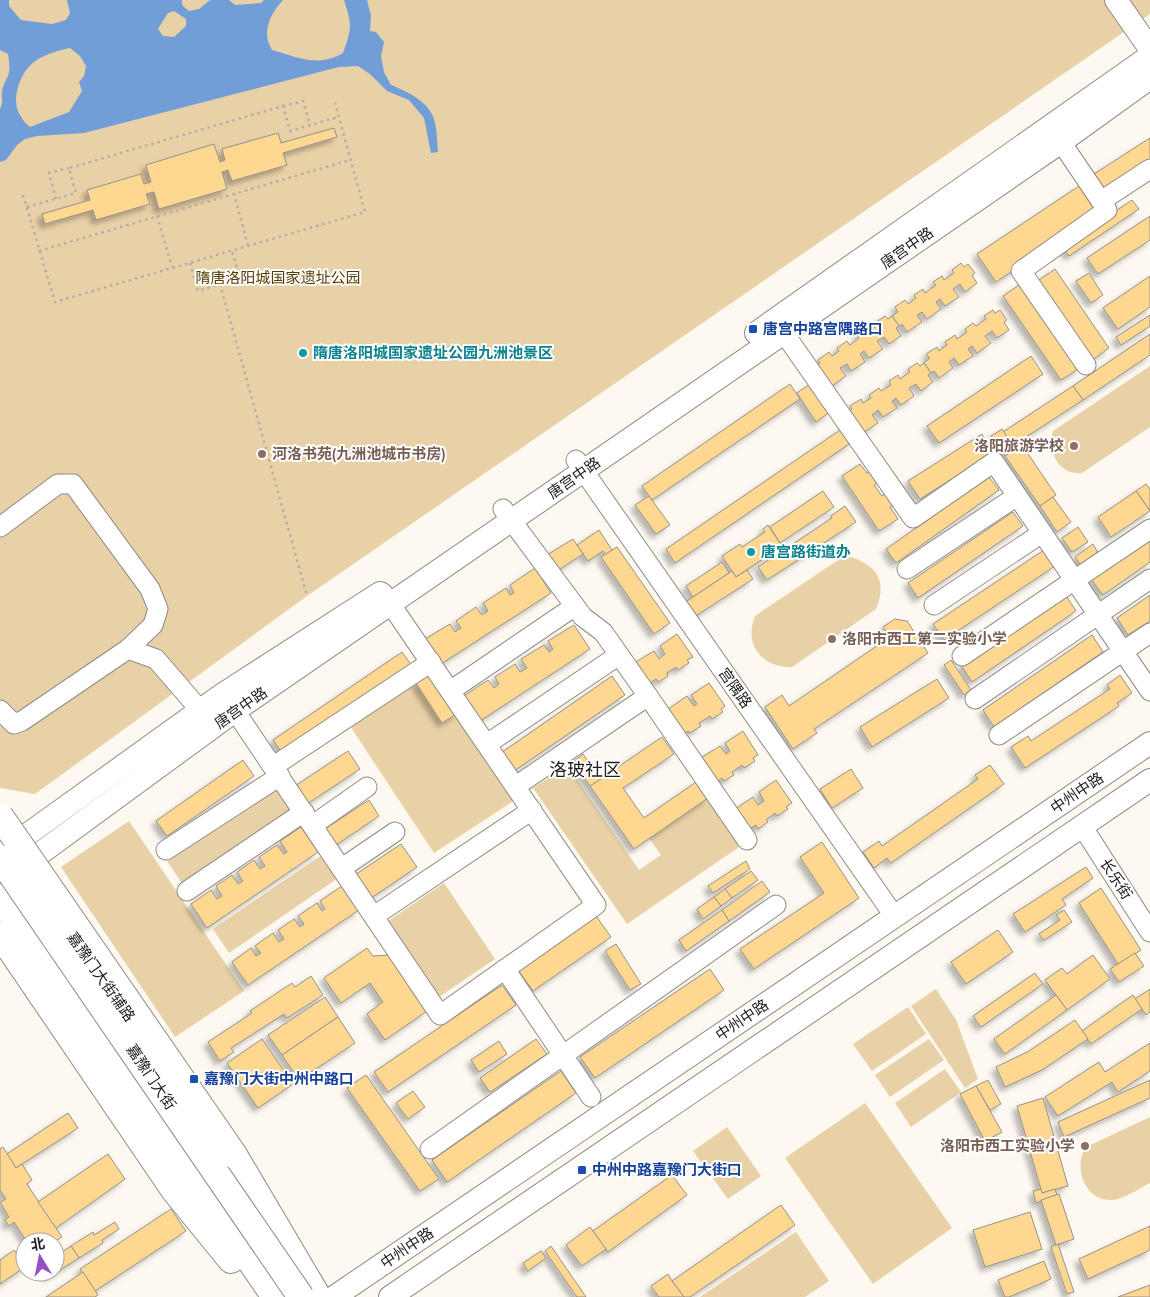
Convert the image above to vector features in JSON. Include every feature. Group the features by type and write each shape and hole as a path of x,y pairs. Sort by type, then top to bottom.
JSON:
{"highway":[{"path":"0,816 234,1155 317,1297"},
{"name":"嘉豫门大街","path":"7,851 302,1297"},
{"name":"嘉豫门大街","path":"0,896 275,1297"},
{"path":"0,934 174,1190 263,1297"}],"main road":[{"path":"1116,0 1150,49"},
{"name":"唐宫中路","path":"580,465 1150,56"},
{"name":"唐宫中路","path":"7,851 386,598 580,465 784,332 1061,142 1150,78"},
{"name":"唐宫中路","path":"0,880 7,851 200,710 230,702"},
{"name":"中州中路","path":"334,1297 1150,744"},
{"name":"中州中路","path":"390,1297 1150,780"},
{"name":"嘉豫门大街辅路","path":"7,851 159,1060 317,1297"},
{"path":"0,922 263,1297"}],"street":[{"path":"1061,142 1107,210 1021,271 1086,365"},
{"path":"1101,201 1150,170"},
{"path":"784,332 913,518 994,462 1150,691"},
{"name":"宫隅路","path":"580,465 895,917"},
{"path":"0,526 58,484 73,484 150,589 158,609 153,625 128,649 22,722 14,724 0,710"},
{"path":"907,569 1017,496"},
{"path":"508,514 575,606 584,617 603,632 747,840"},
{"path":"962,656 1150,529"},
{"path":"934,605 1042,533"},
{"path":"975,699 1150,579"},
{"path":"230,702 440,1015 596,905 386,598"},
{"path":"450,691 575,606"},
{"path":"1000,735 1150,633"},
{"path":"128,649 156,659 200,710"},
{"path":"487,744 619,655"},
{"path":"166,850 431,662"},
{"path":"516,786 648,696"},
{"path":"187,891 309,818 366,788"},
{"path":"374,916 532,810"},
{"name":"长乐街","path":"1082,826 1150,932"},
{"path":"342,868 395,832"},
{"path":"430,1150 776,905"},
{"path":"505,969 591,1097"}],"path":[{"path":"56,199 49,173 303,101 310,125"},
{"path":"23,195 55,302 365,212 335,103"},
{"path":"283,106 290,130 338,117"},
{"path":"40,250 350,160"},
{"path":"26,207 76,193 69,168"},
{"path":"234,193 248,246"},
{"path":"157,216 172,268"},
{"path":"190,263 198,290 220,284 240,278 232,251"},
{"path":"220,284 307,596"}],"green space":[{"name":"隋唐洛阳城国家遗址公园","path":"0,0 1150,0 1150,14 307,596 35,794 0,788"},
{"path":"1150,366 1150,427 1082,473 1070,472 1064,469 1056,460 1052,449 1053,431"},
{"path":"851,557 868,565 878,576 881,591 876,609 792,667 782,667 764,659 758,653 752,636 755,616 841,558"},
{"path":"416,683 458,713 515,800 434,853 350,726"},
{"path":"567,765 639,870 661,855 649,838 708,798 742,845 627,924 533,788"},
{"path":"279,785 295,810 183,885 167,861"},
{"path":"129,821 244,991 175,1037 61,867"},
{"path":"322,855 338,878 229,953 213,929"},
{"path":"444,883 495,959 439,997 388,921"},
{"path":"936,989 956,1020 978,1079 965,1088 911,1006"},
{"path":"908,1007 926,1034 872,1071 853,1044"},
{"path":"929,1039 944,1060 890,1097 875,1075"},
{"path":"945,1069 961,1092 911,1127 895,1103"},
{"path":"865,1103 952,1228 873,1284 785,1158"},
{"path":"1150,1117 1150,1183 1114,1200 1101,1199 1093,1194 1083,1181 1081,1172 1082,1155 1086,1147"},
{"path":"727,1127 761,1176 728,1199 693,1151"},
{"path":"796,1232 829,1281 805,1297 700,1297"}],"water":[{"path":"0,0 9,0 9,6 21,20 52,24 66,20 70,13 67,0 182,0 182,5 189,11 199,9 210,0 229,0 235,5 261,3 264,0 283,0 274,11 268,24 267,37 272,50 308,60 325,60 343,53 346,45 350,26 344,0 367,0 371,16 370,31 376,32 384,42 381,56 384,72 391,85 417,98 427,107 436,127 438,152 431,153 424,118 409,100 387,91 370,74 358,66 339,67 84,133 37,136 25,139 17,145 6,160 0,162 0,109 2,89 9,72 9,66 8,54 0,50","holes":["174,11 186,19 186,26 174,37 163,36 158,29 168,13","70,48 80,56 86,66 84,76 79,82 82,91 69,112 30,127 20,116 16,102 16,95 23,74 41,58 53,52"]}],"building":[{"path":"334,128 337,137 283,153 287,165 232,181 228,170 222,172 227,189 159,209 154,192 146,194 150,204 96,220 93,210 45,224 42,214 90,200 87,190 141,174 144,184 151,182 146,165 214,144 220,162 225,160 222,149 278,133 281,143"},
{"path":"1150,138 1150,160 1103,189 1094,174"},
{"path":"1079,186 1097,214 996,282 977,254"},
{"path":"1132,200 1139,209 1069,256 1063,247"},
{"path":"1150,216 1150,240 1098,274 1087,258"},
{"path":"961,263 964,267 968,264 975,273 972,275 977,283 965,292 960,284 953,289 959,297 945,306 940,299 936,302 941,309 927,319 922,312 917,315 922,322 907,332 902,324 899,326 892,316 898,312 895,307 905,300 908,304 916,298 914,295 923,289 925,293 936,285 933,282 942,276 944,280 954,273 952,270"},
{"path":"1055,269 1109,348 1091,361 1036,282"},
{"path":"1089,273 1103,295 1091,303 1076,281"},
{"path":"1150,276 1150,307 1118,329 1103,308"},
{"path":"1022,283 1080,368 1061,380 1003,296"},
{"path":"993,310 995,313 1000,310 1007,320 1004,322 1009,330 997,338 992,331 985,336 991,343 977,353 972,346 968,349 973,356 959,365 954,358 949,362 953,368 939,378 934,371 931,373 924,363 930,358 926,354 937,347 939,351 947,345 945,342 955,335 957,339 967,332 965,329 973,323 976,326 986,319 984,316"},
{"path":"1150,315 1150,326 1121,345 1116,337"},
{"path":"885,316 888,319 892,316 899,326 896,328 901,336 889,344 884,337 877,341 883,349 869,358 864,351 860,354 865,362 851,371 847,364 840,368 846,376 832,386 827,378 824,380 815,366 820,363 818,360 829,352 832,356 839,351 837,348 847,341 850,345 859,338 857,335 866,328 868,332 878,325 876,322"},
{"path":"1150,334 1150,355 1083,400 1073,386"},
{"path":"1031,356 1043,374 939,443 927,426"},
{"path":"917,363 920,366 924,363 931,373 928,375 933,382 921,391 916,384 909,388 914,396 901,405 896,398 892,401 897,408 883,417 878,410 872,415 878,423 864,432 847,413 852,409 850,406 861,399 863,403 871,398 869,395 879,388 881,391 891,385 889,381 898,375 900,379 910,372 908,369"},
{"path":"790,384 800,399 652,500 642,486"},
{"path":"810,384 830,412 816,422 797,393"},
{"path":"1073,386 1083,400 1012,446 1003,432"},
{"path":"843,428 852,442 675,563 666,549"},
{"path":"1002,429 1015,449 1005,456 991,436"},
{"path":"982,434 993,453 920,499 908,481"},
{"path":"1022,445 1056,495 1040,506 1005,456"},
{"path":"860,464 867,473 872,469 880,481 874,485 882,496 887,492 895,504 890,507 898,519 879,531 842,476"},
{"path":"989,477 999,490 896,563 886,549"},
{"path":"1146,484 1150,489 1150,511 1136,491"},
{"path":"823,491 834,507 780,543 770,527"},
{"path":"1136,491 1150,511 1111,537 1098,517"},
{"path":"649,496 670,525 656,534 635,505"},
{"path":"1053,497 1071,522 1057,532 1040,506"},
{"path":"845,506 856,522 767,580 758,567 832,518 831,516"},
{"path":"1013,512 1023,526 918,598 908,583"},
{"name":"唐宫路街道办","path":"768,525 782,546 736,577 722,556 740,544 742,547 765,532 763,529"},
{"path":"1078,527 1088,542 1072,552 1062,538"},
{"path":"599,530 612,550 606,555 603,551 588,561 577,545"},
{"path":"1150,538 1150,562 1103,595 1091,579"},
{"path":"573,539 583,554 557,571 547,555"},
{"path":"1093,544 1100,556 1083,568 1075,557"},
{"path":"617,547 670,623 654,634 601,557"},
{"path":"1044,550 1055,566 944,640 933,624"},
{"path":"722,562 729,573 693,597 686,586"},
{"path":"535,568 551,593 441,664 425,639 450,624 455,632 461,628 456,621 476,607 482,615 488,611 483,603 506,588 510,595 514,593 510,585"},
{"path":"747,570 753,579 694,617 684,603 732,571 736,577"},
{"path":"1065,594 1076,611 972,682 961,665"},
{"path":"1150,595 1150,621 1128,635 1117,618"},
{"path":"895,619 907,621 928,653 814,729 817,733 793,749 765,707 782,695 789,706 890,637 883,627"},
{"path":"574,625 590,649 480,721 464,696 488,680 494,688 499,684 495,677 515,664 520,672 527,668 521,659 544,645 549,652 553,649 548,641"},
{"path":"677,634 693,657 687,660 689,663 678,670 676,667 667,673 668,676 659,682 656,679 650,683 636,662 654,651 659,659 665,654 660,646"},
{"path":"1092,635 1103,652 994,727 983,710"},
{"path":"402,652 412,666 283,754 273,740"},
{"path":"951,660 971,690 964,695 944,665"},
{"path":"431,673 458,713 442,723 416,683"},
{"path":"1120,675 1132,693 1117,703 1119,706 1025,768 1011,747 1028,736 1031,741 1110,689 1107,685"},
{"path":"612,676 625,695 514,771 501,753"},
{"path":"937,679 949,698 872,747 860,727"},
{"path":"709,683 725,706 721,709 723,712 712,719 710,716 699,723 701,726 690,733 688,731 684,734 667,710 687,696 694,706 697,704 691,695"},
{"path":"743,731 758,755 753,758 755,761 744,768 742,765 732,772 734,775 724,781 722,778 715,783 699,759 720,746 726,754 730,751 725,743"},
{"path":"662,737 674,754 623,788 644,818 699,780 708,798 634,849 590,786"},
{"path":"348,751 360,769 307,804 295,786"},
{"path":"583,754 601,779 590,786 573,762"},
{"path":"243,760 254,776 167,836 156,821"},
{"path":"990,765 1004,784 891,863 887,858 874,868 863,852 879,841 882,846 978,779 975,775"},
{"path":"851,769 863,788 832,808 820,789"},
{"path":"776,780 792,803 786,807 788,809 777,816 775,813 766,820 768,822 758,829 756,825 749,829 735,809 753,797 758,805 764,801 759,792"},
{"path":"369,800 379,816 336,845 325,829"},
{"path":"301,827 318,852 207,928 191,904 211,890 217,899 222,896 216,886 232,875 238,884 243,881 237,872 254,860 260,869 265,866 259,857 277,845 284,854 287,852 280,841"},
{"path":"822,842 859,898 754,969 740,949 824,893 800,857"},
{"path":"401,844 417,867 371,898 355,875"},
{"path":"746,861 750,869 713,893 708,886"},
{"path":"1086,867 1093,878 1062,899 1066,905 1025,932 1013,914"},
{"path":"751,871 758,880 732,898 725,889"},
{"path":"762,881 770,892 729,921 722,910"},
{"path":"342,886 359,910 248,985 232,962 251,948 256,956 261,953 255,946 273,933 279,942 284,939 278,930 294,919 300,927 304,924 298,916 317,903 322,911 325,909 320,901"},
{"path":"1101,888 1141,950 1118,964 1079,903"},
{"path":"725,889 732,898 721,906 714,897"},
{"path":"714,897 721,906 703,919 697,909"},
{"path":"722,910 729,921 686,951 679,940"},
{"path":"1064,910 1072,922 1044,940 1039,934 1060,920 1056,915"},
{"path":"596,916 611,937 533,991 518,970"},
{"path":"998,930 1013,952 966,984 951,962"},
{"path":"616,944 641,984 630,990 605,951"},
{"path":"367,948 373,956 388,955 427,1011 385,1040 367,1014 383,1002 370,983 341,1003 324,978"},
{"path":"1135,953 1144,966 1119,982 1110,969"},
{"path":"1093,955 1110,979 1067,1010 1045,980 1062,968 1067,974"},
{"path":"710,969 724,990 595,1078 580,1057"},
{"path":"1035,973 1043,984 981,1027 973,1016"},
{"path":"311,976 323,995 287,1018 284,1014 231,1048 234,1052 220,1061 208,1042 252,1013 250,1011 292,983 295,987"},
{"path":"502,985 516,1005 388,1092 374,1072"},
{"path":"1150,989 1150,1012 1146,1015 1135,999"},
{"path":"1056,995 1067,1010 1005,1054 994,1039"},
{"path":"1133,995 1142,1009 1091,1044 1082,1031"},
{"path":"325,997 338,1017 282,1055 268,1035"},
{"path":"338,1017 355,1043 299,1080 282,1055"},
{"path":"1075,1020 1088,1039 1042,1070 1005,1087 996,1067 1029,1051"},
{"path":"262,1039 293,1084 258,1108 227,1063"},
{"path":"536,1039 547,1054 490,1092 480,1078"},
{"path":"499,1041 507,1054 479,1072 471,1060"},
{"path":"1150,1043 1150,1071 1118,1092 1112,1082 1058,1116 1045,1097 1099,1062 1105,1072"},
{"path":"561,1071 576,1093 447,1182 432,1160"},
{"path":"366,1075 439,1179 420,1191 347,1088"},
{"path":"988,1080 1001,1104 990,1110 976,1086"},
{"path":"1150,1080 1150,1098 1064,1137 1058,1122"},
{"path":"976,1086 1002,1132 985,1141 960,1094"},
{"path":"413,1091 425,1107 408,1119 396,1103"},
{"path":"1043,1098 1068,1186 1042,1193 1017,1106"},
{"path":"68,1113 78,1128 16,1168 7,1154"},
{"path":"3,1147 16,1168 22,1164 32,1180 27,1184 59,1232 20,1232 14,1222 9,1226 5,1220 9,1217 0,1202 6,1199 0,1190 0,1149"},
{"path":"108,1154 125,1179 56,1228 38,1202"},
{"path":"672,1175 687,1195 608,1252 593,1231"},
{"path":"1041,1189 1042,1193 1055,1189 1057,1195 1036,1203 1033,1191"},
{"path":"1059,1194 1074,1239 1056,1245 1041,1200"},
{"path":"781,1205 795,1225 690,1297 684,1297 672,1281"},
{"path":"171,1209 186,1231 95,1291 80,1269"},
{"path":"1030,1212 1042,1249 985,1267 973,1230"},
{"path":"115,1222 119,1229 102,1240 103,1243 79,1258 71,1246 93,1232 94,1235"},
{"path":"1150,1226 1150,1250 1088,1279 1079,1259"},
{"path":"590,1227 606,1249 582,1266 566,1245"},
{"path":"1058,1244 1074,1292 1067,1294 1051,1247"},
{"path":"71,1246 79,1258 65,1267 65,1250"},
{"path":"551,1246 586,1297 577,1297 545,1251"},
{"path":"14,1250 15,1252 15,1274 0,1284 0,1260"},
{"path":"541,1251 546,1258 528,1271 523,1263"},
{"path":"1044,1261 1051,1279 1005,1297 998,1280"},
{"path":"83,1272 98,1295 95,1297 46,1297"},
{"path":"668,1274 684,1297 659,1297 651,1286"},
{"path":"1150,1285 1150,1297 1118,1297"}],"place":[{"name":"唐宫中路宫隅路口","path":"753,329"},
{"name":"隋唐洛阳城国家遗址公园九洲池景区","path":"303,353"},
{"name":"洛阳旅游学校","path":"1074,446"},
{"name":"河洛书苑(九洲池城市书房)","path":"262,454"},
{"name":"唐宫路街道办","path":"751,552"},
{"name":"洛阳市西工第二实验小学","path":"832,639"},
{"name":"嘉豫门大街中州中路口","path":"194,1079"},
{"name":"洛阳市西工实验小学","path":"1085,1146"},
{"name":"中州中路嘉豫门大街口","path":"582,1170"}],"district":[{"name":"洛玻社区","path":"585,770"}]}
